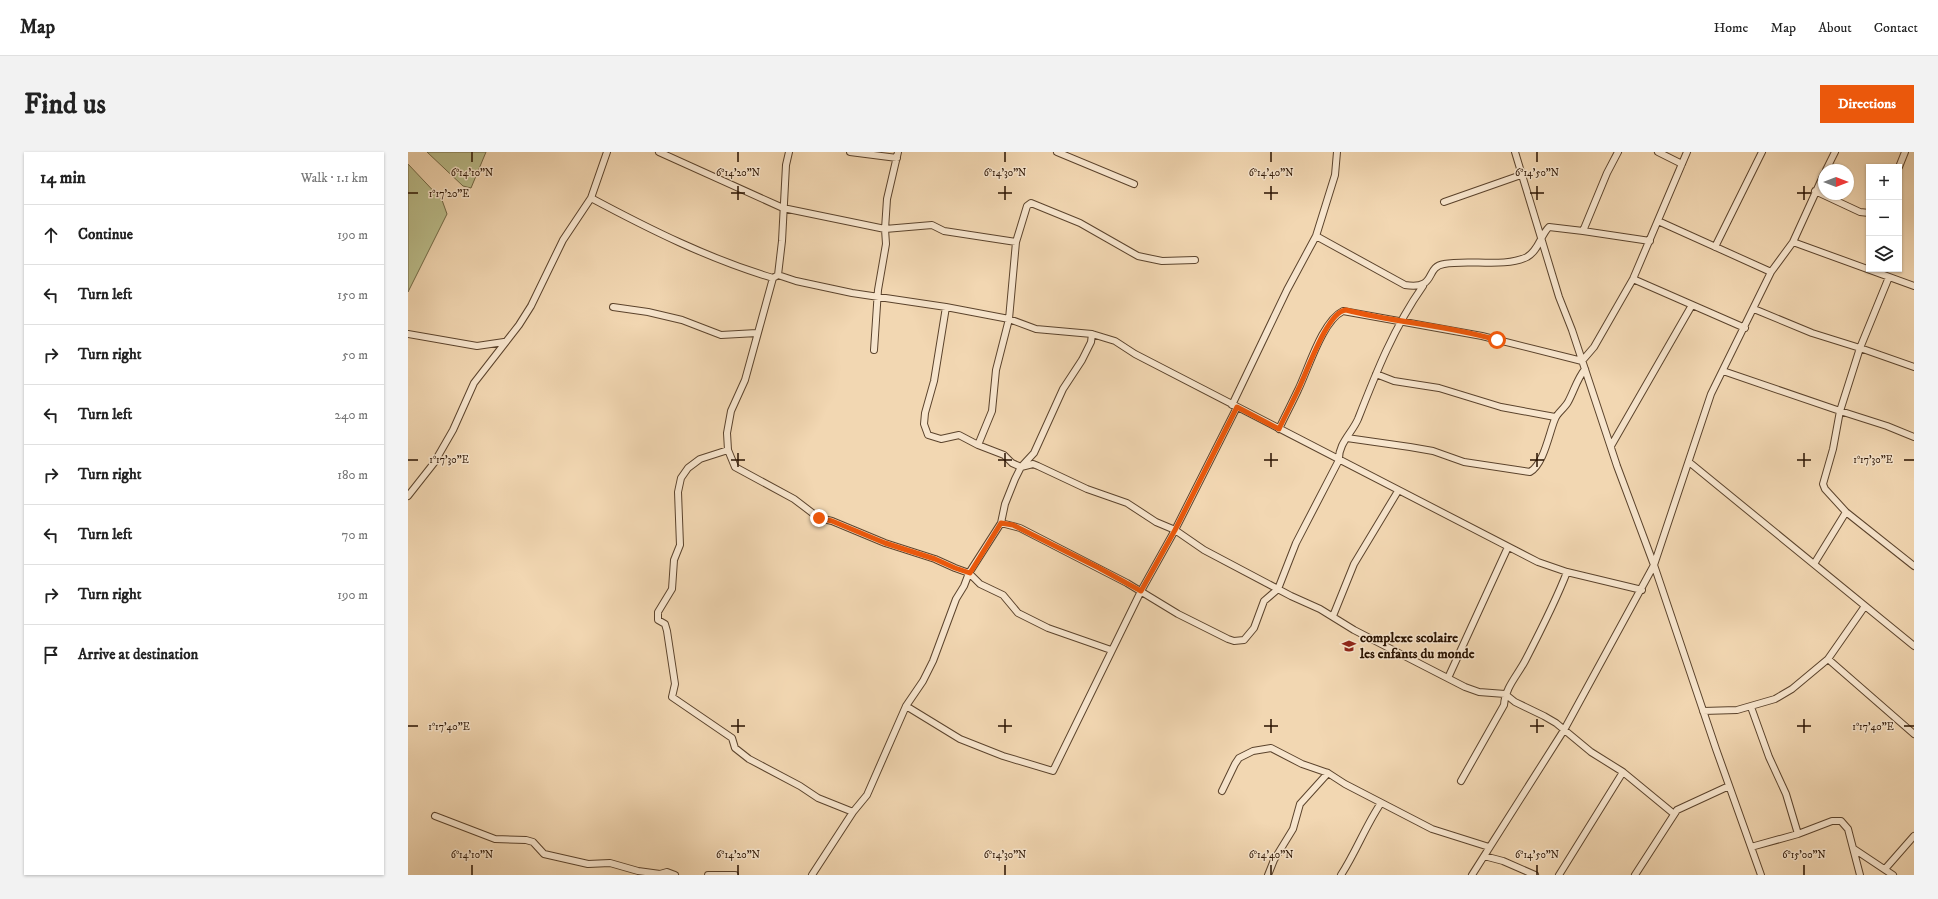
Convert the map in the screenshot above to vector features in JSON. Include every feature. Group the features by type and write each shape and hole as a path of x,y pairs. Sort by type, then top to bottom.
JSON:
{"street":[{"path":"408,496 434,463 453,430 474,383 504,342 519,325 531,306 563,240 591,198 607,152"},
{"path":"659,152 783,208 885,229 932,225 944,230 1016,242"},
{"path":"789,152 786,164 782,241 775,276 757,333 745,380 731,411 727,433 728,450 736,467 794,499 803,508 819,518 832,521 885,543 935,559 970,573 980,584 1003,595 1018,613 1048,628 1111,650"},
{"path":"850,152 898,155 887,199 885,229 886,244 878,296 874,350"},
{"path":"1057,152 1134,184"},
{"path":"906,706 960,740 1003,756 1053,771 1111,650 1141,591 1175,530 1235,406 1287,290 1316,236 1335,175 1337,152"},
{"path":"1515,152 1559,297 1572,330 1761,875"},
{"path":"1583,230 1607,172 1618,152"},
{"path":"1658,152 1682,164"},
{"path":"1582,361 1594,348 1633,279 1688,152"},
{"path":"1715,247 1762,152"},
{"path":"1829,164 1835,152"},
{"path":"1899,164 1904,152"},
{"path":"1444,202 1521,175"},
{"path":"1472,875 1564,730 1642,590 1654,565 1711,394 1745,328 1770,272 1793,242 1818,185"},
{"path":"1815,191 1860,212 1866,213"},
{"path":"591,198 642,225 740,268 824,287 1009,319 1036,329 1092,334 1115,341 1135,354 1538,562 1567,572 1642,590"},
{"path":"978,445 992,411 996,370 1009,319 1016,242 1027,206 1031,204 1080,223 1138,256 1162,261 1195,260"},
{"path":"1658,221 1770,272"},
{"path":"1001,523 1020,528 1141,591 1178,614 1228,639 1239,641 1244,640 1251,633 1264,601 1278,589 1296,543 1339,460 1342,445 1358,419 1364,401 1399,322 1422,286 1427,282 1432,272 1444,264 1519,260 1534,251 1541,236 1548,228 1553,227 1583,230 1650,241"},
{"path":"1316,236 1405,285 1422,286"},
{"path":"1793,242 1914,285"},
{"path":"1889,277 1860,348 1840,411 1833,450 1823,484 1825,489 1846,512 1914,566"},
{"path":"1633,279 1745,328"},
{"path":"1611,446 1692,304"},
{"path":"613,307 648,312 682,320 721,335 757,333"},
{"path":"946,307 934,381 925,413 924,429 928,435 933,438 941,439 958,435 1004,455 1012,463 1021,467 1033,464 1087,489 1127,503 1156,522 1175,530 1204,550 1278,589 1320,609 1367,637 1448,678 1479,692 1505,694 1515,702 1544,716 1564,730 1591,752 1623,772 1674,814"},
{"path":"1754,309 1812,333 1914,366"},
{"path":"1279,429 1320,340 1340,312 1346,310 1399,322 1426,324 1482,336 1582,361"},
{"path":"408,334 477,346 504,342"},
{"path":"812,875 853,812 867,795 906,706 923,681 956,599 970,573 1001,523 1005,504 1021,467 1034,453 1063,389 1082,360 1091,342 1092,334"},
{"path":"1347,438 1410,447 1433,452 1464,462 1525,472 1532,470 1547,445 1555,417 1567,403 1579,377 1585,369"},
{"path":"1723,371 1887,426 1914,437"},
{"path":"1376,374 1394,381 1439,388 1501,407 1555,417"},
{"path":"728,450 700,459 688,468 678,485 680,545 674,560 672,589 658,612 658,620 665,624 667,631 675,684 672,697 732,738 735,748 749,759 800,786 818,798 853,812"},
{"path":"1689,462 1914,646"},
{"path":"1333,616 1354,564 1398,491"},
{"path":"1814,564 1846,512"},
{"path":"1448,678 1508,547"},
{"path":"1461,781 1504,705 1505,694 1524,663 1554,605 1567,572"},
{"path":"1703,711 1737,710 1751,707 1775,699 1792,689 1828,659 1865,606"},
{"path":"1828,659 1914,734"},
{"path":"1751,707 1769,757 1786,794 1798,834"},
{"path":"1222,791 1234,764 1239,758 1253,751 1271,748 1278,750 1302,764 1328,773 1345,784 1432,829 1489,847"},
{"path":"1559,875 1623,772"},
{"path":"1268,875 1274,860 1293,829 1300,804 1328,773"},
{"path":"1635,875 1674,814 1682,808 1729,786"},
{"path":"1342,875 1355,853 1373,815 1381,803"},
{"path":"434,816 495,839 526,840 533,842 544,854 588,864 610,863 638,871 660,874 667,872 675,875"},
{"path":"1751,847 1798,834 1832,821 1841,821 1848,829 1860,875"},
{"path":"1885,869 1914,836"},
{"path":"1854,849 1892,875"},
{"path":"1484,856 1503,861 1535,875"},
{"path":"708,875 735,875"}],"green space":[{"path":"427,152 486,152 471,188 463,186"},
{"path":"408,164 442,200 447,214 408,292"}],"place":[{"name":"complexe scolaire les enfants du monde","path":"1349,646"}],"route":[{"path":"819,518 832,521 885,543 935,559 955,568 966,570 970,573 1001,523 1013,525 1141,591 1175,530 1237,407 1279,429 1299,388 1307,366 1324,333 1340,312 1346,310 1399,322 1426,324 1497,340"}]}
